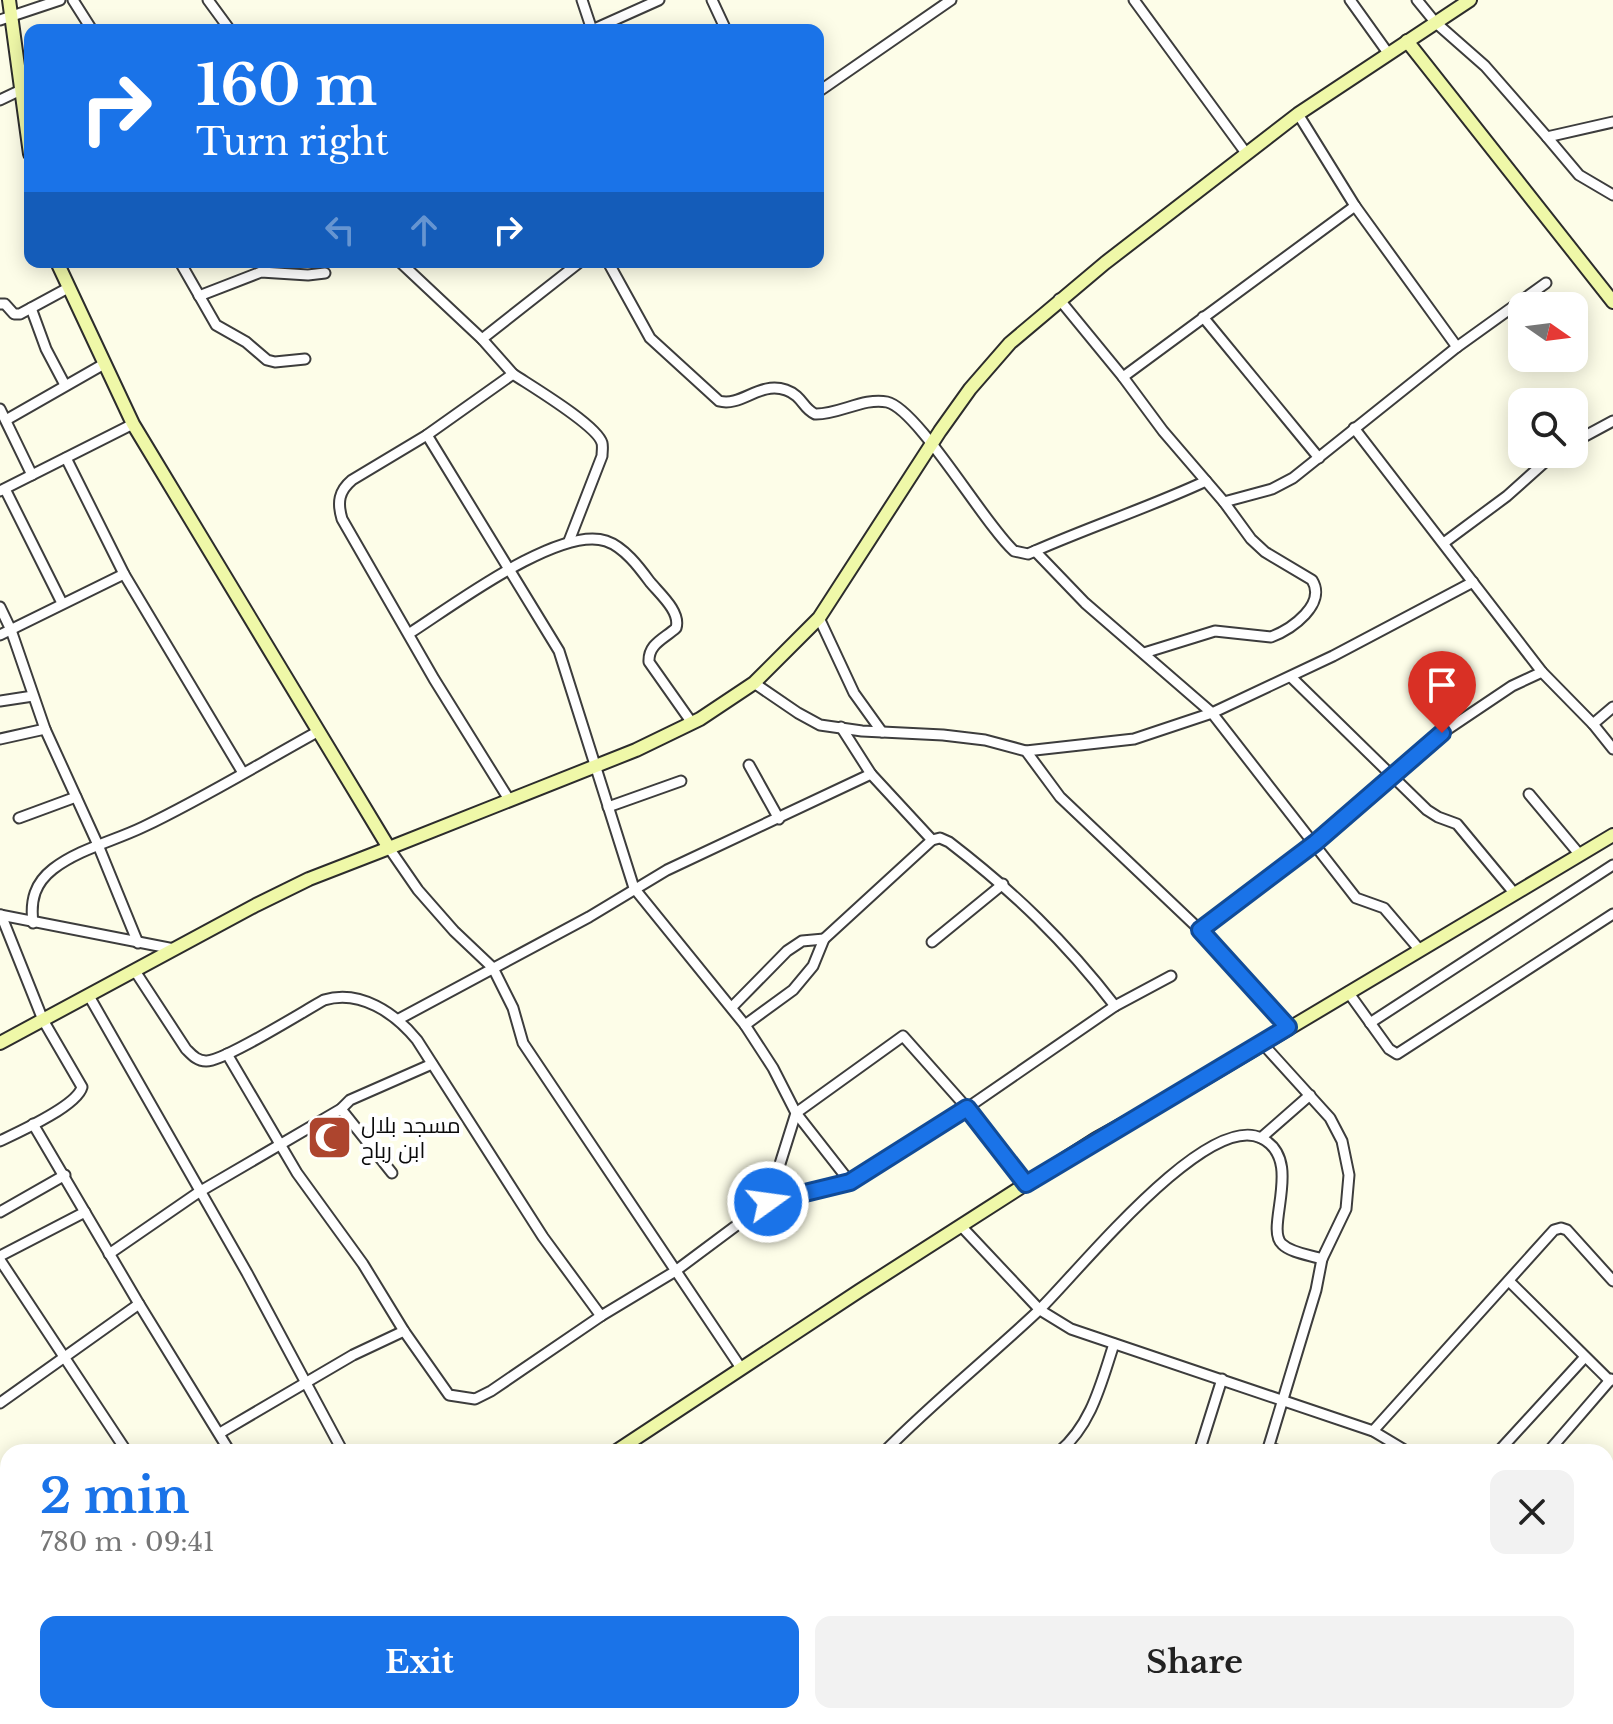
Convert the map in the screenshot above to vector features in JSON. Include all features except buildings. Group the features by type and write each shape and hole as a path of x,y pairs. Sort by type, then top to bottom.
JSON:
{"street":[{"path":"9,0 6,18 24,81"},
{"path":"6,18 60,0"},
{"path":"73,0 88,24"},
{"path":"208,0 226,24"},
{"path":"582,0 590,24"},
{"path":"605,24 659,0"},
{"path":"712,0 723,24"},
{"path":"824,88 951,0"},
{"path":"1134,0 1246,153"},
{"path":"1350,0 1388,53"},
{"path":"1417,0 1435,22 1485,66 1579,175 1613,195"},
{"path":"0,1043 309,879 595,767 692,723 754,683 819,618 933,444 989,365 1018,335 1059,299 1298,114 1470,0"},
{"path":"1407,41 1613,302"},
{"path":"0,100 24,89"},
{"path":"1298,114 1355,206 1457,347"},
{"path":"1547,137 1613,122"},
{"path":"1123,377 1355,206"},
{"path":"60,268 133,424 317,732 418,890 454,931 493,968 513,1008 523,1043 741,1368"},
{"path":"183,268 216,325 246,342 263,358 275,362 305,359"},
{"path":"406,268 482,339 513,374 577,417 594,431 602,443 602,456 569,541"},
{"path":"482,339 572,268"},
{"path":"611,268 650,338 719,401 730,403 760,389 779,388 799,395 809,411 815,414 879,401 897,406 933,444 1009,547 1021,553 1035,551 1206,481"},
{"path":"199,296 261,272 325,273"},
{"path":"1224,502 1272,489 1293,478 1457,347 1546,283"},
{"path":"0,304 5,304 16,315 68,288"},
{"path":"1059,299 1251,539 1265,552 1312,580 1317,594 1310,609 1271,637 1215,631 1144,653"},
{"path":"31,308 46,349 65,385"},
{"path":"1203,317 1319,458"},
{"path":"6,420 104,364"},
{"path":"510,801 434,679 342,519 338,506 344,487 352,480 427,435 513,374"},
{"path":"0,409 32,475"},
{"path":"1588,435 1613,422"},
{"path":"62,603 2,490 133,424"},
{"path":"1354,428 1445,542 1542,672 1613,749"},
{"path":"427,435 559,651 634,888 732,1007 773,1068 796,1113 850,1182"},
{"path":"66,458 124,574 243,773"},
{"path":"1445,542 1507,496 1534,468"},
{"path":"410,633 509,570 569,541 583,538 604,540 616,546 637,565 676,614 676,628 653,646 649,662 692,723"},
{"path":"1035,551 1085,603 1212,713 1356,898 1384,908 1419,949"},
{"path":"0,635 124,574"},
{"path":"754,683 820,725 985,740 1026,751 1134,739 1212,713 1291,677 1473,582"},
{"path":"0,607 45,729 138,943"},
{"path":"819,618 854,693 882,732"},
{"path":"1200,930 1315,843 1442,733 1477,707 1542,672"},
{"path":"1291,677 1432,814 1457,824 1515,894"},
{"path":"0,701 33,696"},
{"path":"1593,724 1613,707"},
{"path":"841,727 871,774 932,840"},
{"path":"0,739 45,729"},
{"path":"33,923 31,908 36,886 54,868 98,845 143,827 317,732"},
{"path":"1026,751 1060,797 1200,930 1288,1027"},
{"path":"749,765 779,819"},
{"path":"399,1019 577,923 634,888 871,774"},
{"path":"608,807 681,781"},
{"path":"1529,794 1580,855"},
{"path":"19,818 76,797"},
{"path":"627,1444 1096,1139 1613,835"},
{"path":"745,1025 781,1000 807,975 824,939 932,840 940,838 1003,884 1065,943 1115,1006"},
{"path":"1370,1023 1613,865"},
{"path":"932,942 1003,884"},
{"path":"1348,992 1391,1052 1397,1054 1613,914"},
{"path":"0,915 174,949"},
{"path":"0,915 43,1020 82,1087 79,1095 0,1141"},
{"path":"732,1007 787,951 802,941 824,939"},
{"path":"135,971 194,1057 209,1061 324,1000 336,997 350,996 399,1019 417,1040 543,1237 601,1316"},
{"path":"227,1054 279,1145 326,1217 363,1264 404,1331 449,1395 475,1399 674,1272 768,1202 850,1182 967,1108 1115,1006 1171,976"},
{"path":"89,996 339,1444"},
{"path":"768,1202 796,1113 903,1036 967,1108 1026,1184"},
{"path":"1262,1043 1310,1095 1336,1129 1349,1175 1346,1209 1322,1259 1316,1290 1270,1444"},
{"path":"109,1254 199,1192 341,1109 350,1100 432,1064"},
{"path":"1261,1138 1310,1095"},
{"path":"341,1109 392,1173"},
{"path":"33,1124 226,1444"},
{"path":"893,1444 1040,1310 1148,1194 1228,1139 1246,1136 1261,1138 1271,1147 1280,1162 1283,1195 1277,1238 1289,1249 1322,1259"},
{"path":"0,1212 65,1175"},
{"path":"85,1212 0,1258 119,1444"},
{"path":"961,1226 1040,1310 1071,1329 1282,1398 1373,1431 1393,1444"},
{"path":"1373,1431 1554,1230 1561,1228 1569,1232 1613,1281"},
{"path":"1509,1281 1611,1379 1555,1444"},
{"path":"0,1403 139,1304"},
{"path":"220,1433 353,1355 404,1331"},
{"path":"1067,1444 1088,1416 1114,1344"},
{"path":"1505,1444 1585,1357"},
{"path":"1202,1444 1222,1379"}],"place":[{"name":"مسجد بلال ابن رباح","path":"330,1138"}],"route":[{"path":"768,1202 850,1182 967,1108 1026,1184 1096,1139 1201,1081 1288,1027 1200,930 1315,843 1442,733"}]}
